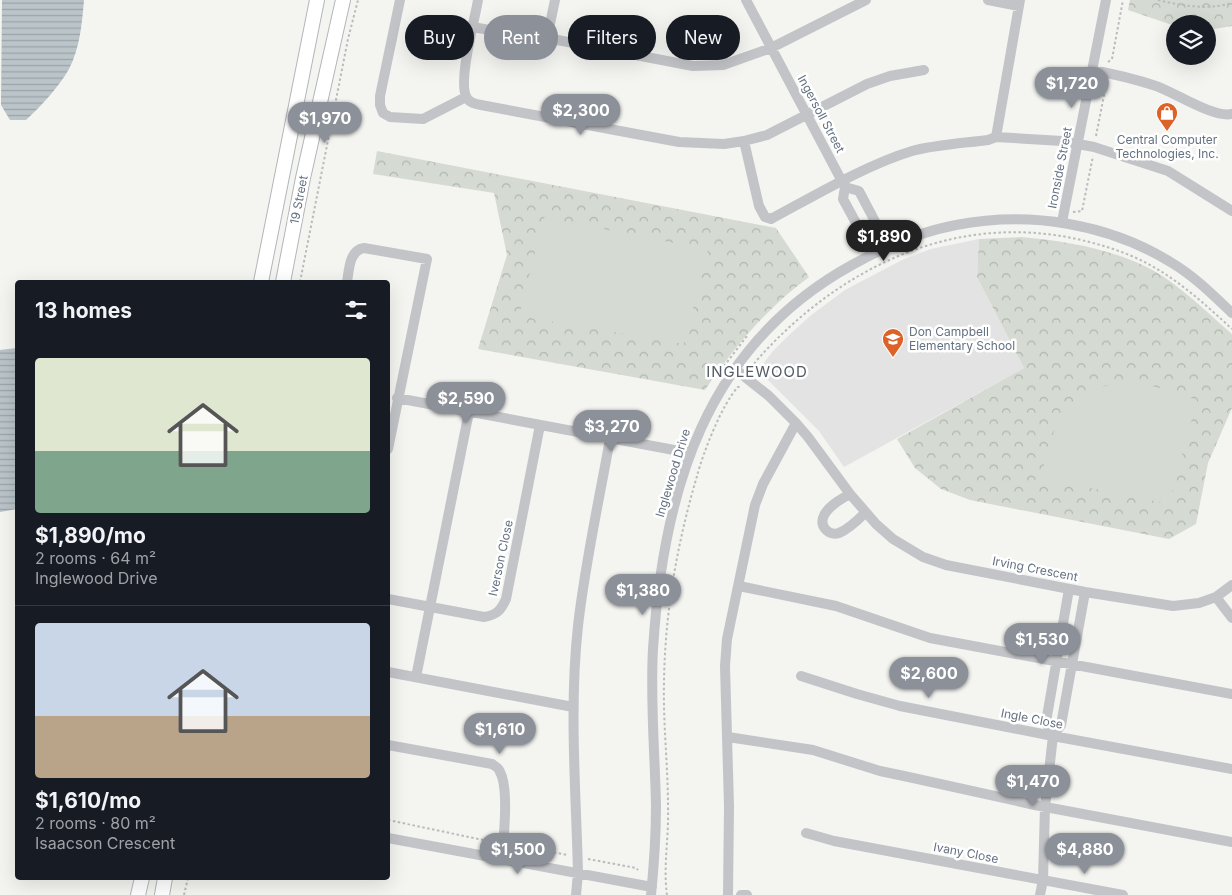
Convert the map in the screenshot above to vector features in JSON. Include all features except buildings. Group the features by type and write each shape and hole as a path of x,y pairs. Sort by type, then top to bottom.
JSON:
{"main road":[{"name":"19 Street","path":"262,280 317,0"},
{"name":"19 Street","path":"282,280 343,0"},
{"path":"138,895 142,880"},
{"path":"162,895 165,880"}],"street":[{"path":"400,0 380,96 380,105 383,113 390,117 423,119 466,97"},
{"path":"474,22 478,0"},
{"path":"552,15 555,0"},
{"name":"Ingersoll Street","path":"746,0 844,184 843,199 873,254"},
{"path":"558,40 693,66 723,65 771,48 866,0"},
{"path":"988,0 1019,3 996,137"},
{"name":"Ironside Street","path":"1062,222 1106,0"},
{"path":"467,60 463,78 466,97 470,101 481,105 679,142 707,144 744,141 767,135 867,84 890,76 924,70"},
{"path":"1092,70 1124,76 1158,87 1217,113 1232,114"},
{"path":"744,141 758,206 765,217 771,219 844,184 885,161 913,151 988,140 996,137 1062,141 1094,147 1168,171 1232,211"},
{"name":"Ingersoll Street","path":"844,184 859,191 888,246"},
{"name":"Inglewood Drive","path":"652,891 656,808 651,688 657,604 671,520 690,453 713,403 753,345 798,301 831,276 904,239 932,230 970,223 1022,220 1062,222 1127,240 1152,251 1193,278 1232,313"},
{"path":"347,280 354,252 359,248 427,259 390,439"},
{"name":"Irving Crescent","path":"735,369 770,396 796,422 865,513 893,538 923,557 946,565 1085,592 1173,606 1199,603 1216,597 1232,585"},
{"path":"398,398 690,453"},
{"path":"416,677 469,412"},
{"path":"728,895 729,806 725,666 727,639 755,505 763,484 796,422"},
{"name":"Iverson Close","path":"390,599 484,617 500,611 506,598 540,425"},
{"path":"576,895 578,874 573,707 578,628 584,582 610,439"},
{"path":"850,494 842,498 823,517 823,525 826,531 833,534 840,532 865,513"},
{"path":"739,586 836,606 930,638 1232,694"},
{"path":"1040,895 1043,880 1045,807 1052,736 1046,722 1069,589"},
{"path":"1052,736 1061,725 1085,592"},
{"path":"1216,597 1232,618"},
{"path":"390,672 416,677 422,680 573,707"},
{"name":"Ingle Close","path":"801,676 900,706 1232,769"},
{"path":"728,737 813,750 880,771 1045,807 1232,842"},
{"path":"390,744 492,764 497,767 501,772 504,786 505,836 501,859"},
{"name":"Ivany Close","path":"806,833 851,844 1123,895"},
{"path":"390,838 578,874 652,891"},
{"path":"742,895 747,895"}],"path":[{"path":"300,280 348,39 358,0"},
{"path":"1107,62 1112,59 1123,0"},
{"path":"1158,0 1186,6 1204,7 1232,3"},
{"path":"764,378 755,368 754,364 757,360 788,328 831,294 872,269 903,254 943,240 980,234 1017,232 1045,234 1092,242 1124,253 1152,266 1180,284 1232,329"},
{"path":"667,895 668,811 664,682 670,598 678,548 700,462 731,398 738,387 744,388"},
{"path":"390,820 491,843"},
{"path":"184,895 188,880"}],"shaded area":[{"path":"2,0 84,0 78,44 73,61 60,83 26,120 10,120 1,105"},
{"name":"Don Campbell Elementary School","path":"979,239 977,277 1024,368 844,467 819,431 759,369 786,338 810,316 845,290 904,259 931,249"},
{"path":"15,348 15,509 0,512 0,350"}],"green space":[{"path":"1130,0 1232,0 1232,26 1216,29 1216,15 1166,15 1166,23 1128,10"},
{"path":"377,151 776,228 809,277 779,302 752,329 705,390 478,349 507,255 494,193 373,174"},
{"path":"544,217 708,250 684,344 519,316"},
{"path":"1021,237 1058,241 1096,249 1132,260 1164,277 1182,290 1232,334 1232,408 1208,463 1196,524 1169,539 970,500 941,489 915,468 897,439 1024,368 977,277 979,239"},
{"path":"1134,383 1165,389 1197,400 1169,504 1041,478 1052,436 1073,403 1099,388 1116,384"}],"place":[{"name":"Central Computer Technologies, Inc.","path":"1167,132"},
{"name":"Don Campbell Elementary School","path":"893,358"}],"district":[{"name":"INGLEWOOD","path":"757,372"}]}
